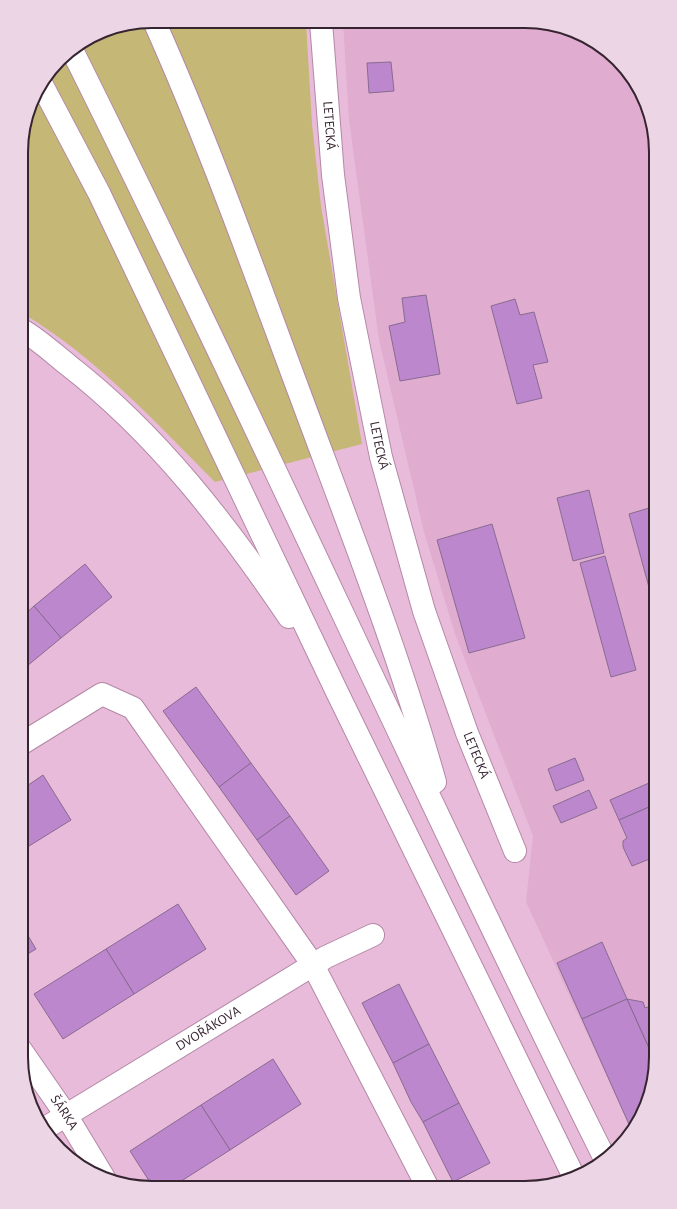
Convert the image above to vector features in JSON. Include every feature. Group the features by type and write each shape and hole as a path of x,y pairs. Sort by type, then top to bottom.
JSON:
{"main road":[{"path":"157,28 208,148 415,710 453,844"},
{"name":"LETECKÁ","path":"321,28 333,176 349,298 381,457 424,611 467,733 515,851"},
{"path":"75,55 139,183 538,1026 602,1154"},
{"path":"45,90 100,193 337,692 571,1171"},
{"path":"28,335 88,381 170,460 270,589 337,692"},
{"path":"28,740 102,694 133,708 313,965 424,1181"},
{"name":"DVOŘÁKOVA","path":"49,1126 66,1114 313,965 373,935"},
{"name":"ŠÁRKA","path":"28,1060 66,1114 98,1168"}],"shaded area":[{"path":"306,28 312,124 321,206 362,444 215,482 147,414 100,370 49,330 28,317 28,152 32,120 37,105 49,83 59,70 83,49 97,41 120,32 136,29"},
{"path":"343,28 525,28 549,30 580,41 607,59 628,83 636,97 645,120 649,152 649,1065 647,1081 642,1097 629,1124 526,902 533,836 455,634 424,532 379,340 349,120"}],"building":[{"path":"391,62 394,91 369,93 367,63"},
{"path":"426,295 440,374 400,381 389,326 405,322 402,298"},
{"path":"515,299 520,315 534,312 548,362 533,365 542,398 517,404 491,306"},
{"path":"589,490 604,553 573,561 557,498"},
{"path":"649,508 649,587 629,514"},
{"path":"492,524 525,638 469,653 437,540"},
{"path":"605,556 636,670 611,677 580,563"},
{"path":"85,564 112,597 61,638 34,606"},
{"path":"34,606 61,638 28,665 28,612"},
{"path":"196,687 251,763 219,787 163,711"},
{"path":"575,758 584,780 556,791 548,769"},
{"path":"251,763 290,816 257,840 219,787"},
{"path":"43,775 71,820 28,847 28,785"},
{"path":"649,783 649,807 619,820 610,800"},
{"path":"589,790 597,808 561,823 553,806"},
{"path":"649,807 649,859 632,866 623,847 623,841 627,838 619,820"},
{"path":"290,816 329,871 296,895 257,840"},
{"path":"178,904 206,949 134,994 106,949"},
{"path":"28,936 36,949 28,954"},
{"path":"602,942 627,999 582,1019 557,963"},
{"path":"106,949 134,994 63,1039 34,994"},
{"path":"399,984 429,1044 393,1063 362,1003"},
{"path":"627,999 649,1048 647,1081 636,1112 629,1124 582,1019"},
{"path":"627,999 643,1002 645,1008 649,1007 649,1048"},
{"path":"429,1044 459,1103 423,1122 411,1102 393,1063"},
{"path":"273,1059 301,1104 230,1150 201,1105"},
{"path":"459,1103 490,1163 452,1181 423,1122"},
{"path":"201,1105 230,1150 181,1181 149,1181 130,1151"}]}
